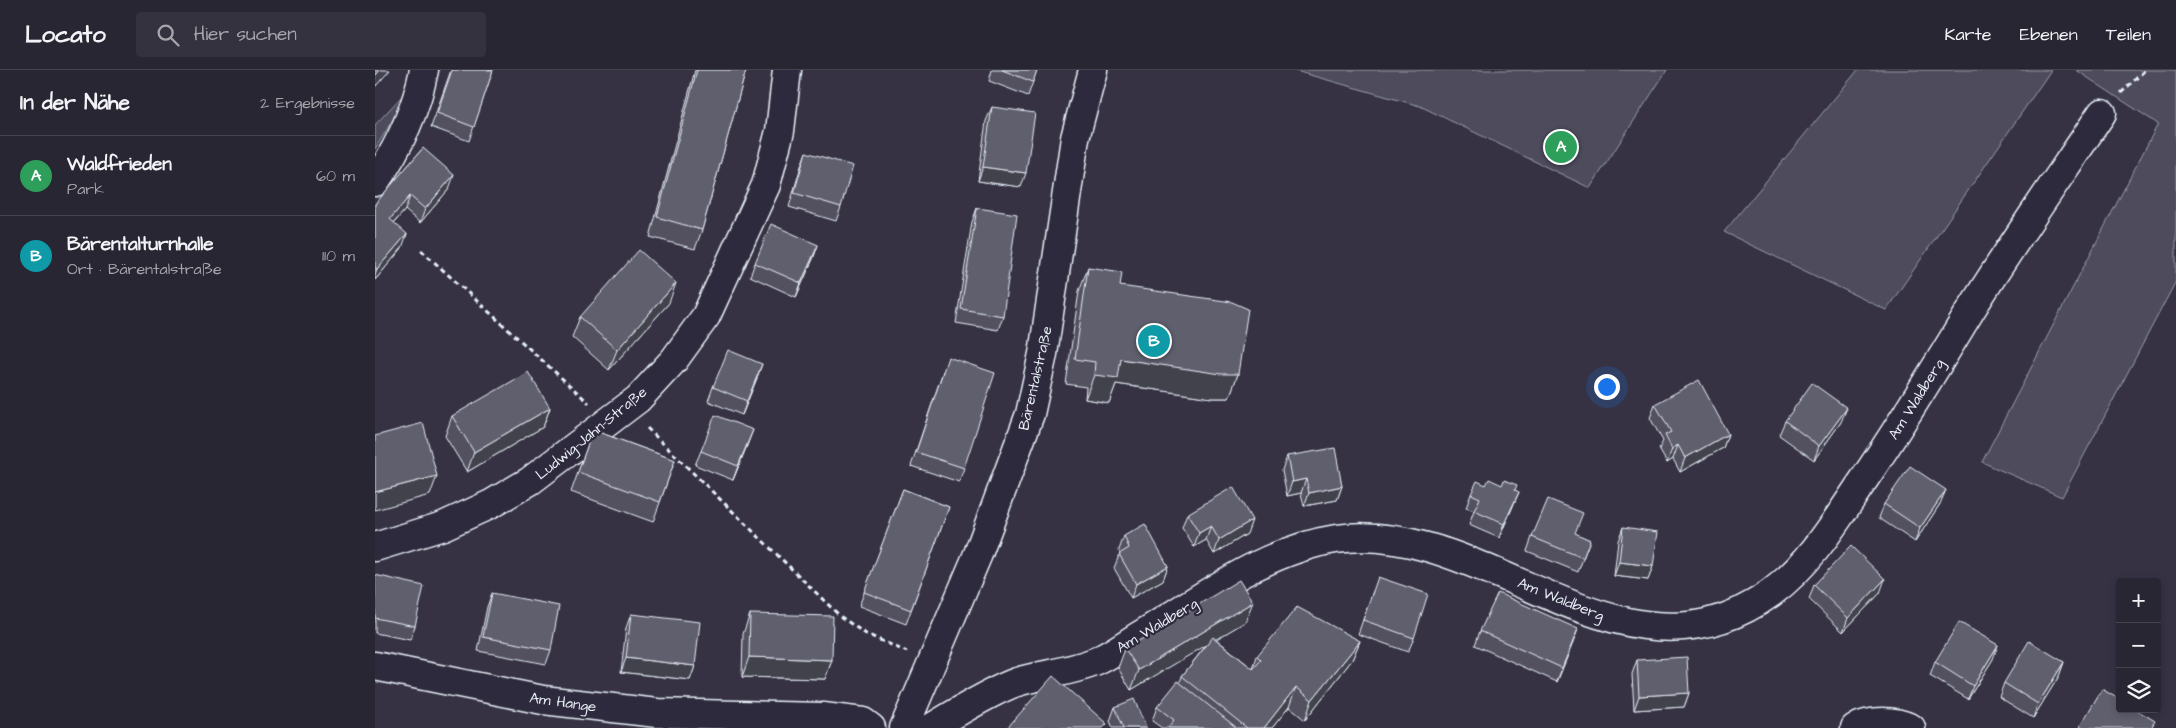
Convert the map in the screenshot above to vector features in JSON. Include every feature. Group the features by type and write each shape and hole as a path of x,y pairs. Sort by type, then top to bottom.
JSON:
{"street":[{"path":"375,182 391,160 405,128 424,70"},
{"name":"Ludwig-Jahn-Straße","path":"375,548 443,526 491,504 531,481 618,415 674,360 706,316 766,185 780,131 787,70"},
{"name":"Bärentalstraße","path":"905,728 978,554 1030,414 1043,354 1075,138 1093,70"},
{"name":"Am Waldberg","path":"931,728 1014,683 1099,660 1225,583 1271,560 1337,539 1374,539 1416,543 1460,557 1575,608 1617,621 1651,625 1687,626 1743,610 1771,593 1799,569 1818,548 1894,436 1989,282 2102,114"},
{"name":"Am Hange","path":"375,666 543,700 657,713 823,717 863,722 871,728"},
{"path":"1855,728 1864,724 1878,722 1904,725 1911,728"}],"path":[{"path":"2102,114 2145,70"},
{"path":"421,250 618,415 841,617 866,634 906,651"}],"shaded area":[{"path":"1292,70 1667,70 1590,188 1420,106"},
{"path":"1858,70 2051,70 1886,310 1724,232"},
{"path":"2076,70 2176,70 2176,281 2062,497 1982,462 2158,124"},
{"path":"402,96 395,116 375,149 375,125"}],"building":[{"path":"452,70 493,70 474,127 437,113"},
{"path":"697,70 746,70 702,230 657,217"},
{"path":"1002,70 1037,70 1033,82"},
{"path":"992,107 1035,113 1026,173 983,167"},
{"path":"423,148 454,175 425,209 410,196 390,219 407,234 377,269 375,267 375,204"},
{"path":"806,152 853,166 841,207 794,193"},
{"path":"977,208 1017,214 1003,316 961,309"},
{"path":"771,224 818,245 801,283 755,263"},
{"path":"639,250 676,283 617,350 580,317"},
{"path":"1088,267 1122,272 1120,286 1232,302 1248,309 1238,374 1221,374 1121,359 1118,378 1094,375 1095,362 1075,359"},
{"path":"728,350 762,364 747,401 713,387"},
{"path":"948,357 995,373 964,468 916,452"},
{"path":"528,372 550,408 474,452 452,416"},
{"path":"1699,380 1728,434 1685,458 1678,445 1672,449 1665,435 1671,432 1655,404"},
{"path":"1812,383 1847,408 1819,446 1785,421"},
{"path":"715,415 753,430 738,466 701,451"},
{"path":"423,423 437,476 375,492 375,436"},
{"path":"593,430 675,460 660,502 578,472"},
{"path":"1335,448 1342,486 1309,493 1306,479 1292,482 1287,456"},
{"path":"1910,466 1946,490 1920,528 1884,504"},
{"path":"1489,479 1502,485 1504,480 1517,485 1515,490 1519,492 1504,524 1474,511 1480,498 1471,494 1477,481 1486,485"},
{"path":"1233,487 1252,520 1219,540 1211,526 1199,533 1187,514"},
{"path":"903,489 949,507 911,610 864,592"},
{"path":"1548,499 1583,513 1575,533 1590,540 1583,558 1532,537"},
{"path":"1145,524 1168,566 1136,584 1119,554 1129,548 1124,536"},
{"path":"1623,527 1658,532 1653,566 1619,562"},
{"path":"1851,546 1885,579 1848,618 1814,585"},
{"path":"375,575 424,586 415,626 375,618"},
{"path":"1378,577 1428,594 1414,638 1363,620"},
{"path":"1239,580 1253,602 1139,670 1125,649"},
{"path":"492,593 559,606 551,650 483,637"},
{"path":"1498,593 1578,629 1562,668 1480,631"},
{"path":"1297,607 1360,641 1312,700 1296,687 1264,728 1247,728 1182,676 1213,637 1253,669 1261,660 1257,656"},
{"path":"631,614 700,622 695,666 626,658"},
{"path":"750,614 833,616 832,660 749,657"},
{"path":"1959,622 1998,645 1973,686 1935,662"},
{"path":"2029,641 2064,662 2038,704 2004,683"},
{"path":"1687,657 1689,693 1639,696 1637,660"},
{"path":"1053,676 1107,724 1103,728 1007,728"},
{"path":"1178,681 1237,728 1168,727 1174,720 1157,707"},
{"path":"2102,689 2116,698 2116,713 2142,713 2155,721 2151,728 2082,728 2080,726"},
{"path":"1134,699 1146,728 1124,728 1115,707"}],"place":[{"name":"Waldfrieden","path":"1561,147"},
{"name":"Bärentalturnhalle","path":"1154,341"}]}
